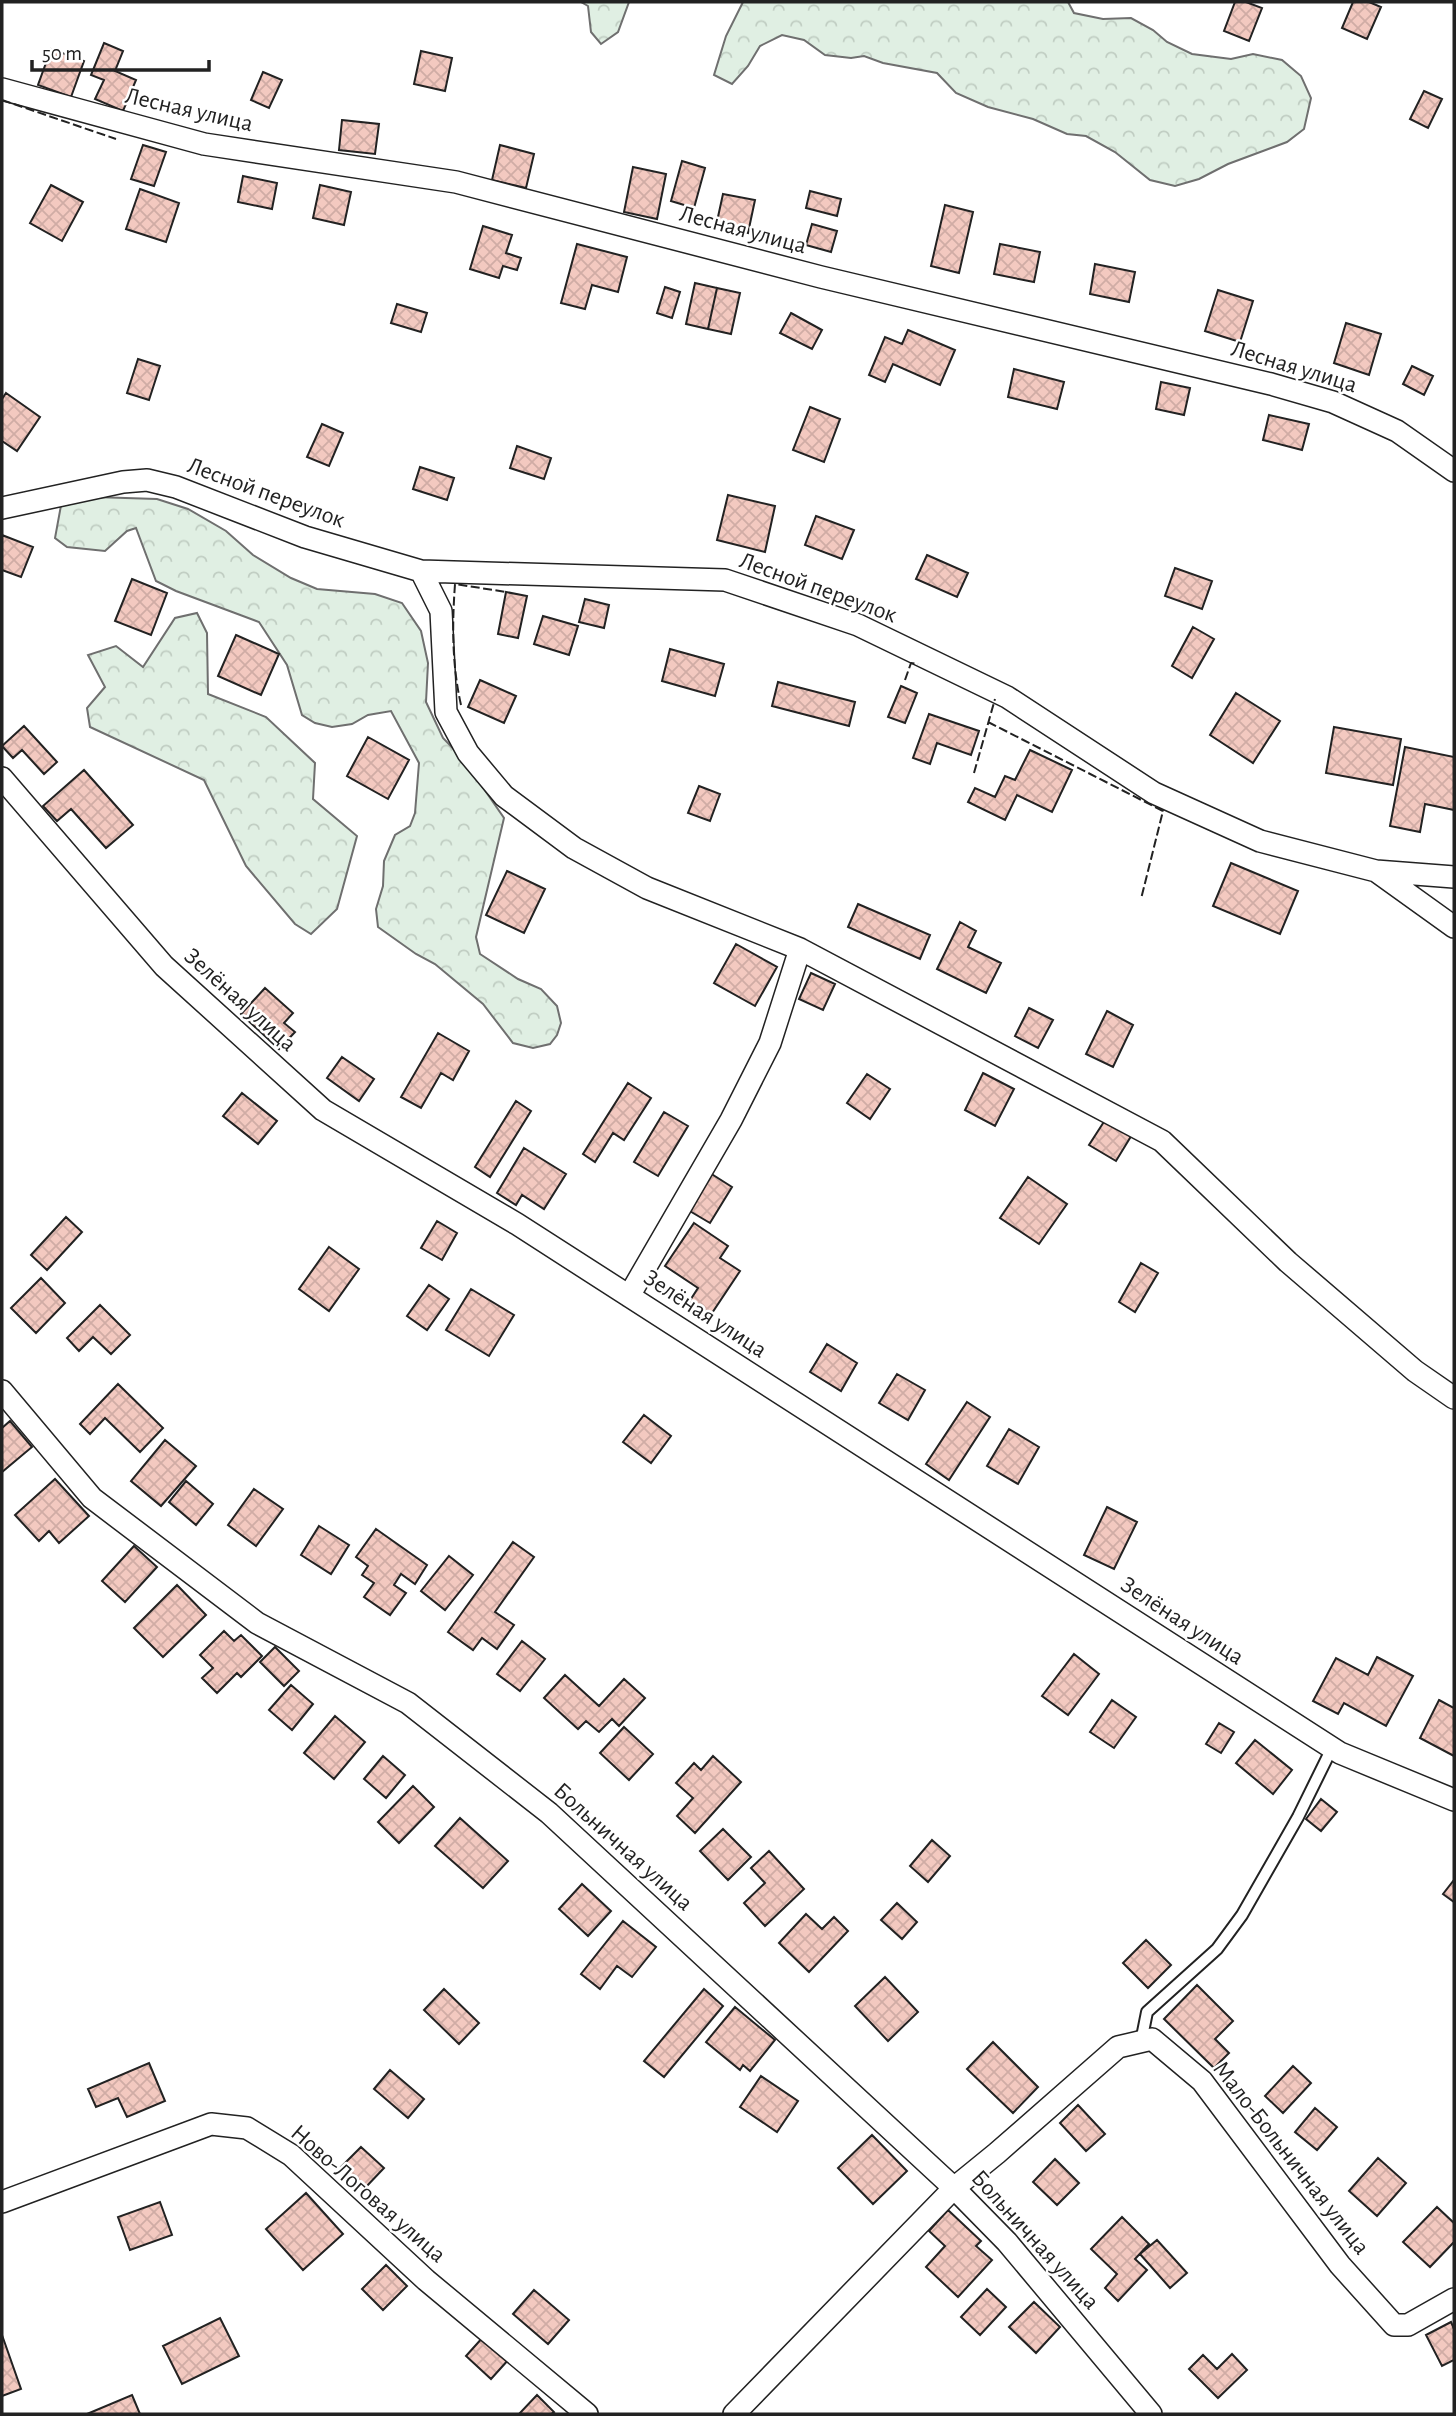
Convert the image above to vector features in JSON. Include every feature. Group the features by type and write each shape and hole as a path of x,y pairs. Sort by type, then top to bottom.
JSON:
{"street":[{"name":"Лесная улица","path":"2,89 204,144 456,182 821,277 1271,384 1333,402 1397,431 1454,471"},
{"name":"Лесной переулок","path":"2,508 123,482 147,480 176,487 305,537 421,571 725,580 858,625 1007,697 1154,793 1260,841 1376,871 1454,877"},
{"path":"421,571 441,611 446,712 468,753 504,796 574,848 647,888 800,949 1162,1141 1288,1262 1415,1371 1454,1398"},
{"name":"Зелёная улица","path":"2,778 164,966 323,1110 517,1224 1340,1753 1454,1800"},
{"path":"1376,871 1454,927"},
{"path":"629,1296 732,1120 770,1043 800,949"},
{"name":"Больничная улица","path":"2,1391 92,1498 257,1623 408,1703 549,1813 954,2188 1007,2242 1151,2414"},
{"name":"Мало-Больничная улица","path":"1141,2042 1152,2039 1202,2081 1340,2265 1394,2325 1408,2325 1454,2298"},
{"path":"734,2414 954,2188 997,2154 1118,2047 1141,2042"},
{"name":"Ново-Логовая улица","path":"2,2202 211,2124 247,2128 291,2155 426,2280 587,2414"}],"lane":[{"path":"1141,2042 1147,2012 1217,1949 1242,1915 1298,1817 1332,1748"}],"green space":[{"path":"581,2 629,2 618,32 601,44 591,32 588,6"},
{"path":"743,2 1068,2 1074,13 1103,19 1131,18 1153,30 1167,42 1192,54 1231,59 1253,54 1282,60 1301,76 1311,98 1304,129 1287,142 1228,164 1199,179 1175,186 1150,180 1115,152 1086,136 1067,134 1033,119 988,107 956,93 937,73 883,63 864,56 851,58 825,55 804,40 782,35 760,46 748,66 732,84 714,75 726,36"},
{"path":"94,497 157,499 188,509 226,531 253,555 291,578 317,589 375,594 402,603 421,631 428,663 426,702 443,738 464,760 504,818 476,937 480,954 518,979 541,989 557,1006 561,1023 550,1044 533,1048 513,1043 483,1004 435,964 378,927 376,909 383,886 384,861 395,835 410,826 415,813 419,763 391,711 368,715 352,724 332,727 315,723 302,715 287,665 259,622 156,581 136,528 127,531 105,551 67,547 55,538 62,500"},
{"path":"197,613 207,633 208,694 266,717 315,763 313,799 357,836 337,909 311,934 295,924 246,866 204,780 90,727 87,708 105,687 88,655 116,646 143,667 175,618"}],"building":[{"path":"1235,2 1246,2 1262,8 1249,41 1224,31"},
{"path":"1353,2 1369,2 1381,7 1367,39 1342,28"},
{"path":"104,43 123,51 115,71 136,80 123,111 95,99 104,80 91,75"},
{"path":"51,49 84,61 71,97 38,85"},
{"path":"421,51 452,58 445,91 414,84"},
{"path":"263,72 282,80 269,108 251,100"},
{"path":"1424,91 1442,99 1428,128 1410,119"},
{"path":"342,120 379,124 375,154 339,150"},
{"path":"143,145 166,152 154,186 131,179"},
{"path":"500,145 534,154 526,188 492,180"},
{"path":"682,161 705,168 694,208 671,201"},
{"path":"633,167 666,174 657,219 624,212"},
{"path":"243,176 277,183 272,209 238,202"},
{"path":"51,185 83,202 62,241 30,223"},
{"path":"320,185 351,192 344,225 313,218"},
{"path":"140,189 179,203 166,242 126,229"},
{"path":"810,191 841,199 837,216 806,208"},
{"path":"723,194 755,200 748,233 716,226"},
{"path":"945,205 973,212 959,273 931,266"},
{"path":"812,224 837,231 831,252 806,245"},
{"path":"483,226 512,235 506,253 521,258 517,270 503,266 499,278 470,269"},
{"path":"577,244 627,257 618,292 592,285 585,309 561,303"},
{"path":"1000,244 1040,252 1034,282 994,274"},
{"path":"1095,264 1135,272 1129,302 1090,294"},
{"path":"695,283 717,288 708,329 686,324"},
{"path":"665,287 680,292 672,318 657,313"},
{"path":"717,288 740,293 731,334 708,329"},
{"path":"1218,290 1253,301 1240,342 1205,331"},
{"path":"397,304 427,313 421,332 391,323"},
{"path":"791,313 822,330 812,349 780,333"},
{"path":"1346,323 1381,334 1369,375 1334,363"},
{"path":"908,330 955,350 940,385 893,364 885,382 869,375 885,337 902,344"},
{"path":"138,359 160,366 149,400 127,393"},
{"path":"1412,366 1433,376 1424,395 1403,384"},
{"path":"1014,369 1064,382 1057,409 1008,397"},
{"path":"1161,382 1190,388 1184,415 1156,409"},
{"path":"6,393 40,417 17,451 2,441 2,399"},
{"path":"810,407 840,419 824,462 793,450"},
{"path":"1269,415 1309,424 1302,450 1263,440"},
{"path":"322,424 343,433 329,466 307,457"},
{"path":"517,446 551,458 544,479 510,468"},
{"path":"420,467 454,478 447,500 413,489"},
{"path":"728,495 775,506 765,552 717,540"},
{"path":"816,516 854,530 842,559 805,545"},
{"path":"2,535 33,547 21,577 2,570"},
{"path":"927,555 968,573 957,597 916,579"},
{"path":"1175,568 1212,581 1202,609 1165,596"},
{"path":"132,579 167,593 151,635 115,621"},
{"path":"506,592 527,596 518,638 498,634"},
{"path":"585,599 609,605 604,628 579,622"},
{"path":"543,616 578,626 569,655 534,644"},
{"path":"1193,627 1214,639 1192,678 1172,666"},
{"path":"236,635 279,654 261,695 218,676"},
{"path":"670,649 724,664 715,696 662,681"},
{"path":"480,680 516,696 504,723 468,707"},
{"path":"778,682 855,702 849,726 772,706"},
{"path":"901,686 917,693 905,723 888,717"},
{"path":"1236,693 1280,721 1253,763 1210,735"},
{"path":"929,714 979,731 971,755 937,743 930,764 913,758"},
{"path":"24,726 57,762 44,774 22,750 13,758 2,746"},
{"path":"1334,727 1401,739 1393,785 1326,773"},
{"path":"368,737 409,760 388,799 347,776"},
{"path":"1405,747 1454,757 1454,810 1425,804 1420,832 1390,826"},
{"path":"1030,750 1072,770 1052,812 1017,795 1005,820 968,802 975,788 995,797 1005,776 1015,780"},
{"path":"84,770 133,825 106,848 71,809 57,821 43,806"},
{"path":"699,786 720,794 710,821 688,813"},
{"path":"1231,863 1298,891 1280,934 1213,906"},
{"path":"507,871 545,889 524,933 486,915"},
{"path":"858,904 930,935 920,959 848,927"},
{"path":"960,922 976,931 968,947 1001,963 986,993 937,969"},
{"path":"736,944 777,967 755,1006 714,983"},
{"path":"811,973 835,984 823,1010 799,999"},
{"path":"265,988 293,1013 284,1023 295,1032 279,1049 241,1014"},
{"path":"1029,1008 1053,1020 1038,1048 1015,1036"},
{"path":"1107,1011 1133,1025 1113,1067 1086,1054"},
{"path":"438,1033 469,1051 453,1080 441,1073 421,1108 401,1097"},
{"path":"342,1057 374,1079 359,1101 327,1078"},
{"path":"983,1073 1014,1089 995,1126 965,1110"},
{"path":"867,1074 890,1089 870,1119 847,1103"},
{"path":"628,1083 651,1098 624,1140 613,1133 595,1162 583,1154"},
{"path":"242,1093 277,1121 258,1144 223,1116"},
{"path":"516,1101 531,1111 490,1177 475,1167"},
{"path":"664,1112 688,1126 658,1176 634,1162"},
{"path":"1107,1117 1133,1133 1116,1161 1089,1145"},
{"path":"524,1148 566,1174 544,1209 522,1195 516,1205 497,1193"},
{"path":"710,1173 732,1187 710,1223 688,1210"},
{"path":"1028,1177 1067,1204 1039,1244 1000,1218"},
{"path":"66,1217 82,1232 47,1270 31,1255"},
{"path":"437,1221 457,1233 442,1260 421,1248"},
{"path":"694,1223 728,1246 720,1258 740,1271 710,1316 689,1302 698,1288 665,1266"},
{"path":"329,1247 359,1269 329,1311 299,1289"},
{"path":"1141,1263 1158,1273 1135,1312 1119,1302"},
{"path":"41,1278 65,1303 36,1333 11,1308"},
{"path":"429,1285 449,1299 427,1330 407,1316"},
{"path":"471,1289 514,1315 489,1356 446,1330"},
{"path":"100,1305 130,1335 111,1354 93,1337 79,1351 67,1338"},
{"path":"827,1344 857,1363 841,1391 810,1372"},
{"path":"897,1374 925,1390 908,1420 879,1403"},
{"path":"118,1384 163,1428 140,1452 105,1418 90,1434 80,1424"},
{"path":"967,1402 990,1417 949,1480 926,1464"},
{"path":"644,1415 671,1436 651,1463 623,1442"},
{"path":"10,1421 32,1447 2,1472 2,1428"},
{"path":"1009,1429 1039,1447 1018,1484 987,1466"},
{"path":"165,1440 196,1466 161,1506 131,1481"},
{"path":"55,1479 89,1516 59,1543 49,1531 39,1541 15,1515"},
{"path":"186,1481 213,1504 196,1525 169,1502"},
{"path":"254,1489 283,1509 256,1546 228,1525"},
{"path":"1107,1507 1137,1522 1114,1569 1084,1555"},
{"path":"319,1526 349,1545 331,1574 301,1555"},
{"path":"376,1529 427,1565 415,1584 401,1574 394,1585 406,1593 390,1615 364,1597 374,1583 362,1575 368,1566 356,1557"},
{"path":"513,1542 534,1557 495,1612 514,1625 497,1649 482,1638 473,1650 448,1632"},
{"path":"134,1546 157,1567 125,1602 102,1581"},
{"path":"449,1556 473,1575 445,1610 421,1591"},
{"path":"177,1585 206,1615 163,1657 134,1628"},
{"path":"224,1631 234,1641 241,1635 262,1656 241,1677 237,1673 217,1693 202,1678 213,1668 200,1655"},
{"path":"522,1641 545,1659 520,1691 497,1674"},
{"path":"275,1647 299,1671 284,1686 260,1662"},
{"path":"1074,1654 1099,1674 1068,1715 1042,1696"},
{"path":"1377,1657 1413,1676 1386,1726 1344,1703 1338,1714 1313,1701 1336,1658 1368,1675"},
{"path":"565,1675 599,1706 624,1679 645,1698 619,1726 612,1719 599,1732 586,1721 578,1729 544,1698"},
{"path":"291,1685 313,1704 292,1730 269,1710"},
{"path":"1112,1700 1136,1717 1114,1748 1090,1732"},
{"path":"1439,1700 1454,1708 1454,1756 1420,1738"},
{"path":"335,1716 365,1742 334,1779 304,1753"},
{"path":"1219,1723 1234,1732 1221,1753 1206,1744"},
{"path":"624,1727 653,1754 629,1780 600,1753"},
{"path":"1255,1740 1292,1770 1273,1794 1236,1763"},
{"path":"383,1756 405,1775 386,1798 364,1779"},
{"path":"713,1756 741,1782 695,1833 677,1816 693,1798 676,1783 694,1763 701,1770"},
{"path":"413,1786 434,1807 399,1843 378,1822"},
{"path":"1321,1799 1337,1812 1321,1831 1306,1819"},
{"path":"460,1818 508,1861 483,1888 435,1846"},
{"path":"723,1829 751,1857 728,1880 700,1851"},
{"path":"932,1840 950,1856 928,1882 910,1866"},
{"path":"769,1851 804,1889 765,1926 744,1903 765,1883 751,1868"},
{"path":"1454,1880 1454,1902 1443,1894"},
{"path":"582,1884 611,1911 588,1936 559,1909"},
{"path":"897,1903 917,1922 902,1939 881,1920"},
{"path":"806,1914 822,1929 834,1917 848,1931 809,1972 779,1943"},
{"path":"623,1921 656,1947 632,1977 617,1966 600,1989 581,1974"},
{"path":"1146,1940 1171,1965 1148,1988 1123,1963"},
{"path":"885,1977 918,2012 888,2041 855,2006"},
{"path":"1197,1985 1233,2021 1215,2039 1229,2053 1214,2068 1164,2019"},
{"path":"444,1989 479,2023 459,2044 424,2010"},
{"path":"704,1989 723,2006 664,2077 644,2061"},
{"path":"735,2007 775,2040 750,2071 743,2065 740,2070 706,2042"},
{"path":"993,2042 1038,2087 1013,2113 967,2069"},
{"path":"149,2063 165,2101 127,2117 118,2098 96,2107 88,2089"},
{"path":"1293,2066 1311,2083 1283,2113 1265,2096"},
{"path":"390,2070 424,2099 408,2118 374,2089"},
{"path":"761,2076 798,2101 777,2132 740,2107"},
{"path":"1078,2105 1105,2134 1086,2151 1060,2123"},
{"path":"1315,2108 1337,2127 1317,2150 1295,2132"},
{"path":"872,2135 907,2171 873,2204 838,2168"},
{"path":"361,2147 384,2168 364,2189 341,2167"},
{"path":"1378,2158 1406,2183 1377,2216 1349,2191"},
{"path":"1055,2159 1079,2183 1057,2205 1033,2182"},
{"path":"306,2193 343,2234 303,2270 266,2229"},
{"path":"160,2202 172,2235 130,2250 118,2217"},
{"path":"1437,2207 1454,2223 1454,2242 1430,2267 1403,2242"},
{"path":"948,2210 981,2241 976,2246 992,2260 958,2297 926,2267 945,2246 929,2231"},
{"path":"1122,2217 1149,2244 1135,2259 1147,2270 1118,2301 1105,2288 1117,2274 1091,2249"},
{"path":"1157,2240 1187,2273 1170,2288 1140,2254"},
{"path":"386,2265 407,2286 383,2310 362,2289"},
{"path":"987,2289 1006,2307 980,2335 961,2317"},
{"path":"534,2290 569,2320 548,2344 513,2314"},
{"path":"1034,2302 1060,2327 1036,2353 1009,2327"},
{"path":"220,2318 239,2356 182,2384 163,2346"},
{"path":"1451,2322 1454,2329 1454,2360 1442,2366 1426,2335"},
{"path":"2,2335 21,2389 2,2396"},
{"path":"484,2336 509,2359 491,2379 466,2356"},
{"path":"1232,2354 1247,2370 1218,2398 1189,2369 1203,2355 1217,2369"},
{"path":"132,2395 140,2414 87,2414"},
{"path":"537,2395 554,2412 519,2414"}],"fence":[{"path":"2,100 116,139"},
{"path":"461,705 453,645 455,584 506,592"},
{"path":"905,680 911,663 918,664"},
{"path":"974,773 995,699"},
{"path":"988,722 1163,811 1141,899"}]}
